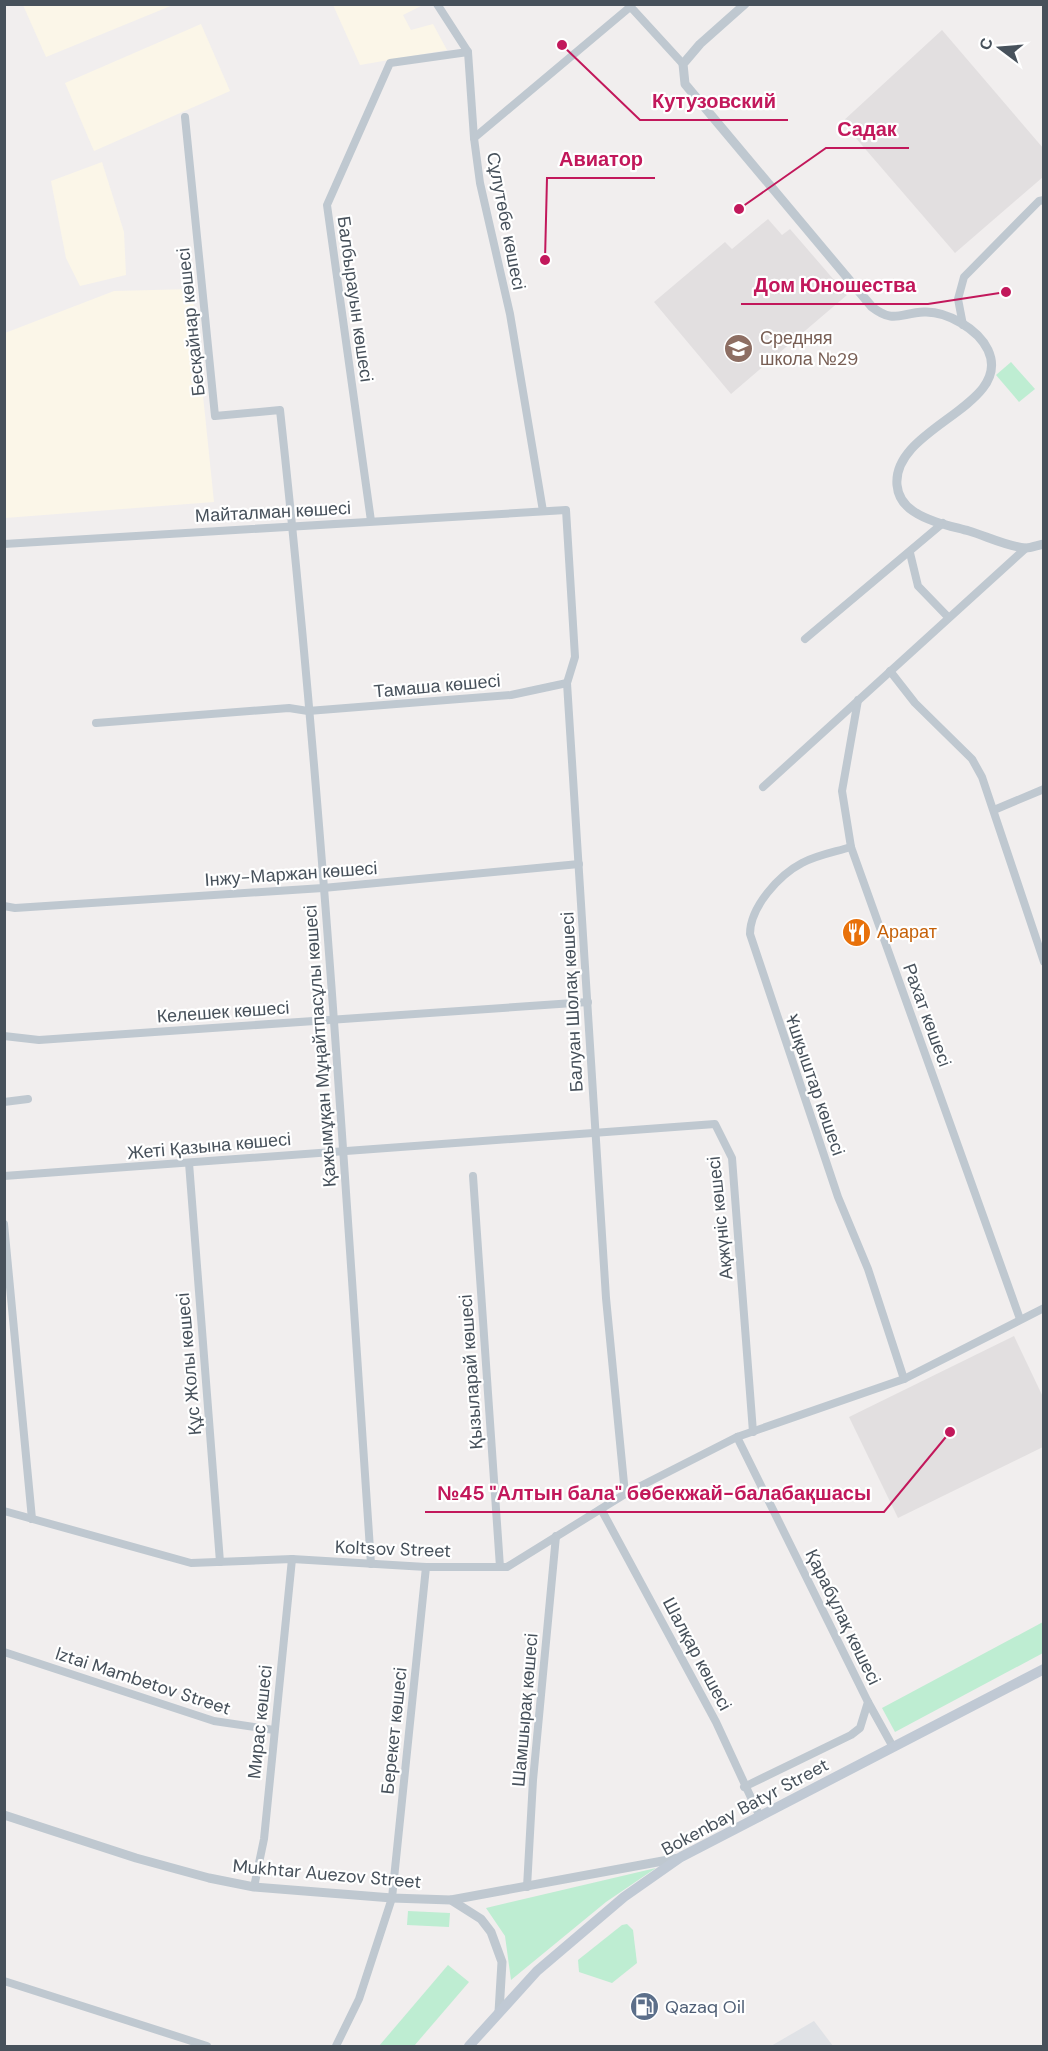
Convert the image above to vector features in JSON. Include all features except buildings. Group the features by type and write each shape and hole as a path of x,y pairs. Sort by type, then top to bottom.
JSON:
{"main road":[{"name":"Bokenbay Batyr Street","path":"469,2046 537,1971 637,1888 681,1857 1044,1669"}],"street":[{"path":"437,4 468,52 474,138"},
{"path":"683,64 700,44 745,4"},
{"path":"629,6 683,64 685,84 872,307 894,318 918,312 935,313 963,325 978,337 989,352 990,368 987,378 971,402 911,448 897,476 898,492 907,506 920,515 1026,548"},
{"name":"Сұлутөбе көшесі","path":"543,511 510,314 480,183 474,138 629,6"},
{"name":"Балбырауын көшесі","path":"371,521 327,205 390,63 468,52"},
{"name":"Бесқайнар көшесі","path":"185,117 215,416 280,410 293,526"},
{"path":"963,325 958,299 964,277 1039,201 1044,200"},
{"name":"Майталман көшесі","path":"4,544 566,510"},
{"name":"Балуан Шолақ көшесі","path":"566,510 575,657 567,683 606,1298 625,1494"},
{"path":"805,639 943,523"},
{"name":"Қажымұқан Мұңайтпасұлы көшесі","path":"293,526 334,1019 371,1564"},
{"path":"763,787 1026,548 1044,544"},
{"path":"910,553 918,586 948,617"},
{"path":"890,670 915,703 972,759 982,777 1044,962"},
{"name":"Тамаша көшесі","path":"96,723 289,708 308,711 511,695 567,683"},
{"name":"Рахат көшесі","path":"858,700 842,791 851,847 1020,1319"},
{"path":"994,810 1044,789"},
{"name":"Ұшқыштар көшесі","path":"851,847 813,858 793,868 757,909 751,923 750,934 827,1167 868,1269 903,1379"},
{"name":"Інжу-Маржан көшесі","path":"4,906 15,908 323,888 579,864"},
{"name":"Келешек көшесі","path":"4,1036 39,1040 588,1002"},
{"path":"4,1102 28,1100"},
{"name":"Ақжүніс көшесі","path":"595,1135 715,1124 727,1145 732,1158 753,1432"},
{"name":"Жеті Қазына көшесі","path":"4,1176 343,1150 595,1135"},
{"name":"Құс Жолы көшесі","path":"189,1163 220,1562"},
{"name":"Қызыларай көшесі","path":"473,1176 500,1567"},
{"path":"4,1224 8,1288 32,1519"},
{"name":"Koltsov Street","path":"4,1511 191,1563 292,1559 426,1567 507,1566 625,1494 737,1437 903,1379 1044,1308"},
{"name":"Қарабұлақ көшесі","path":"737,1437 868,1702 860,1728 851,1735 744,1787"},
{"name":"Шалқар көшесі","path":"601,1509 716,1722 744,1787 760,1816"},
{"name":"Шамшырақ көшесі","path":"527,1887 533,1780 556,1536"},
{"name":"Мирас көшесі","path":"254,1887 264,1839 292,1559"},
{"name":"Берекет көшесі","path":"336,2046 359,1999 392,1898 426,1567"},
{"name":"Iztai Mambetov Street","path":"4,1652 214,1721 274,1730"},
{"path":"868,1702 893,1747"},
{"name":"Mukhtar Auezov Street","path":"4,1815 146,1861 209,1878 254,1887 392,1898 452,1900 681,1857"},
{"path":"452,1900 481,1919 491,1932 502,1962 500,2012"},
{"path":"4,1981 207,2046"}],"shaded area":[{"path":"23,5 173,5 46,57"},
{"path":"333,5 423,5 403,15 411,30 433,24 447,50 360,65"},
{"path":"201,24 230,91 94,151 65,83"},
{"path":"942,30 1043,148 1043,177 955,253 842,122"},
{"path":"102,162 124,232 126,275 80,286 66,258 51,181"},
{"name":"Средняя школа №29","path":"768,219 782,235 790,229 847,295 731,394 654,302 725,242 732,249"},
{"path":"192,289 214,502 5,518 5,333 114,291"},
{"path":"1014,1336 1043,1397 1043,1447 898,1518 849,1417"},
{"path":"814,2021 833,2046 771,2046"}],"green space":[{"path":"1011,362 1035,389 1019,402 996,375"},
{"path":"1043,1622 1043,1653 895,1732 882,1708"},
{"path":"656,1868 606,1902 511,1980 505,1936 486,1908"},
{"path":"408,1911 450,1913 449,1927 407,1925"},
{"path":"627,1924 633,1930 637,1963 612,1983 579,1972 578,1960 622,1925"},
{"path":"448,1965 469,1982 414,2046 379,2046"}],"place":[{"name":"Кутузовский","path":"562,45"},
{"name":"Садак","path":"739,209"},
{"name":"Авиатор","path":"545,260"},
{"name":"Дом Юношества","path":"1006,292"},
{"name":"Средняя школа №29","path":"739,348"},
{"name":"Арарат","path":"856,932"},
{"name":"№45 \"Алтын бала\" бөбекжай-балабақшасы","path":"950,1432"},
{"name":"Qazaq Oil","path":"644,2007"}]}
